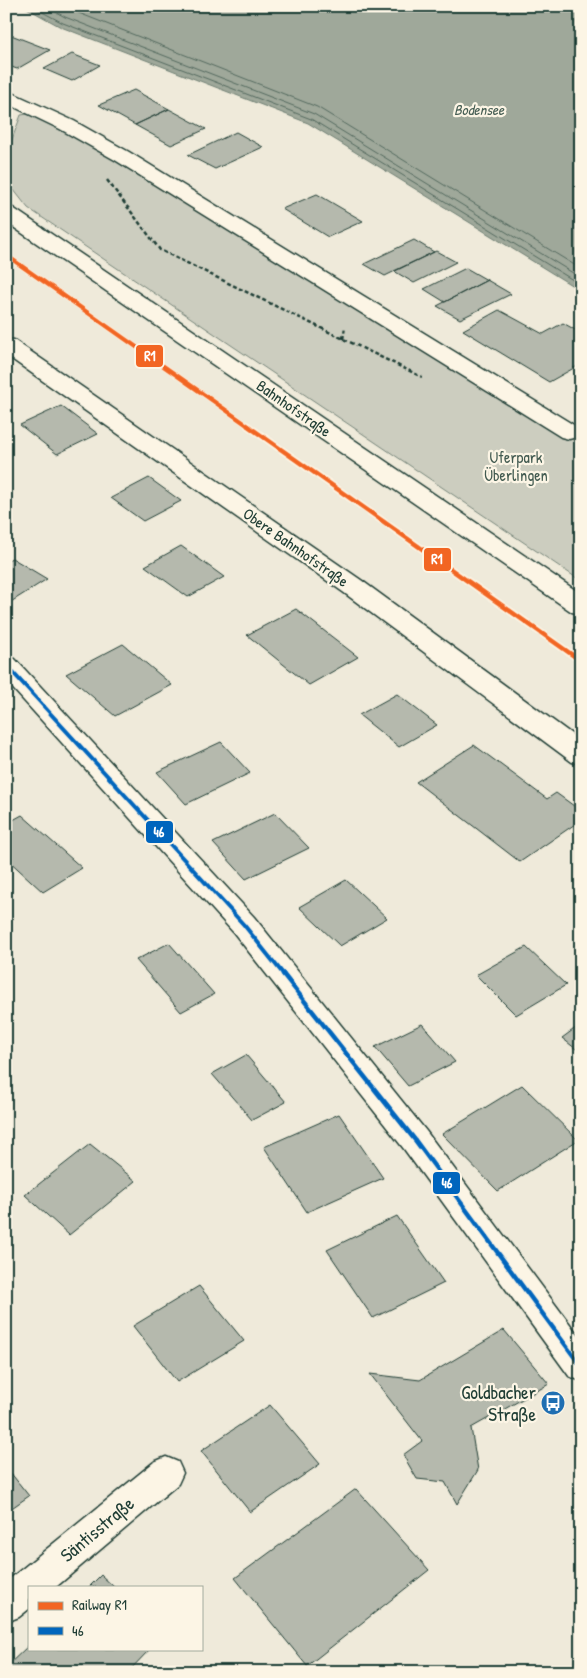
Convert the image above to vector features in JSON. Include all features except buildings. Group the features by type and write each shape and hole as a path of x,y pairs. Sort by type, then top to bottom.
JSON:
{"street":[{"path":"6,96 67,125 122,156 569,432"},
{"name":"Bahnhofstraße","path":"6,212 581,606"},
{"name":"Obere Bahnhofstraße","path":"6,345 352,586 581,755"},
{"path":"6,666 244,924 415,1140 581,1366"},
{"name":"Säntisstraße","path":"29,1586 166,1473"},
{"name":"Säntisstraße","path":"6,1605 28,1587"}],"path":[{"path":"115,190 160,250 400,367"}],"green space":[{"name":"Uferpark Überlingen","path":"34,113 351,297 581,437 581,581 28,208 6,180 6,175 11,142 21,115"}],"water":[{"name":"Bodensee","path":"23,6 581,6 581,291 308,123 61,27"}],"rail line":[{"name":"R1","path":"6,255 581,661"}],"transit line":[{"name":"46","path":"6,665 244,925 415,1140 581,1366"}],"place":[{"name":"Goldbacher Straße","path":"553,1403"}]}
